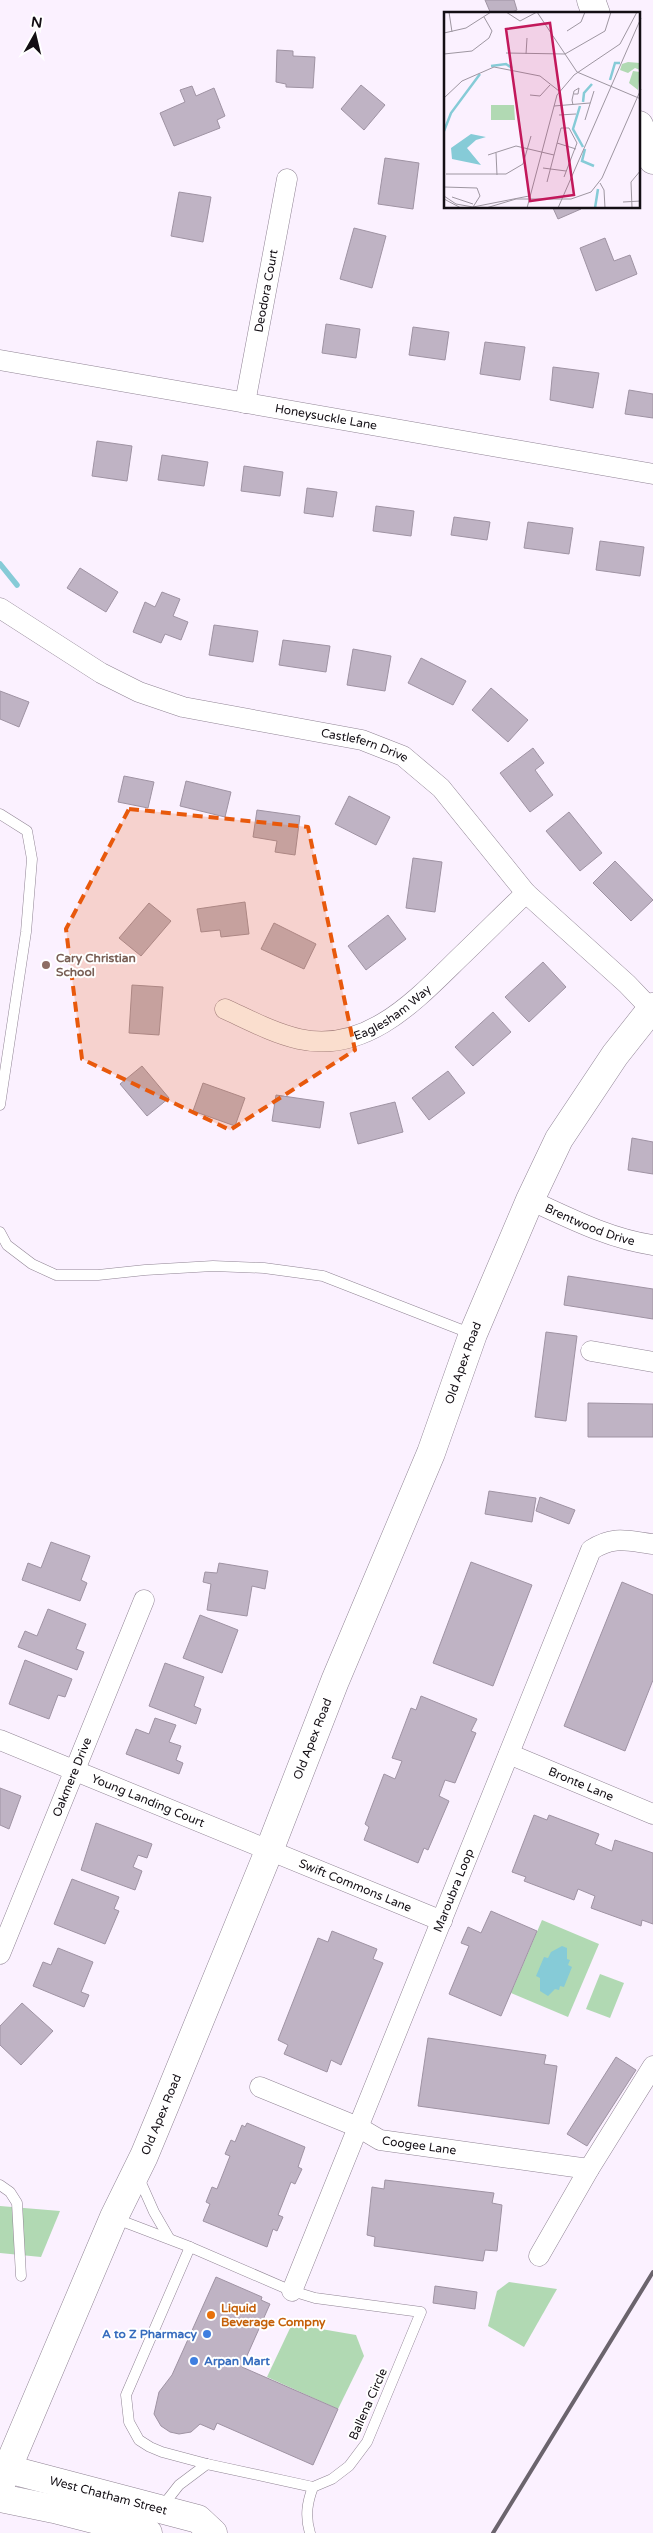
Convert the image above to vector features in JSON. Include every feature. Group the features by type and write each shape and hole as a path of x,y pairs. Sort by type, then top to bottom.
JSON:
{"main road":[{"path":"590,0 595,12"},
{"path":"640,128 653,160"},
{"name":"Old Apex Road","path":"3,2474 114,2218 136,2172 269,1851 335,1681 431,1453 473,1334 530,1200 559,1139 615,1054 652,1008"},
{"name":"West Chatham Street","path":"3,2474 161,2508 198,2518 213,2533"},
{"path":"0,2498 148,2533"}],"street":[{"name":"Deodora Court","path":"245,403 287,179"},
{"name":"Honeysuckle Lane","path":"0,360 653,474"},
{"name":"Castlefern Drive","path":"0,608 101,673 139,692 183,707 362,740 403,756 441,788 526,893 652,1008"},
{"name":"Eaglesham Way","path":"225,1009 300,1040 344,1039 365,1033 403,1011 526,893"},
{"name":"Brentwood Drive","path":"530,1200 582,1224 617,1236 653,1245"},
{"path":"591,1351 653,1362"},
{"name":"Maroubra Loop","path":"292,2291 591,1550 604,1542 616,1539 653,1544"},
{"name":"Oakmere Drive","path":"0,1954 76,1772 144,1600"},
{"name":"Young Landing Court","path":"0,1740 269,1851"},
{"name":"Bronte Lane","path":"509,1754 653,1814"},
{"name":"Swift Commons Lane","path":"269,1851 442,1921"},
{"path":"539,2256 589,2169 653,2066"},
{"name":"Coogee Lane","path":"260,2087 358,2127 380,2140 589,2169"}],"lane":[{"path":"0,814 27,831 32,860 26,932 3,1064 0,1105"},
{"path":"0,1232 7,1245 32,1264 56,1275 98,1275 212,1266 264,1268 323,1276 473,1334"},
{"path":"136,2172 154,2212 169,2238"},
{"path":"0,2185 10,2192 17,2203 21,2276"},
{"name":"Ballena Circle","path":"114,2218 145,2231 169,2238 292,2291 315,2298 421,2312 367,2442 349,2466 332,2479 313,2487"},
{"path":"190,2247 126,2395 126,2409 129,2422 139,2440 162,2452 207,2464 313,2487 307,2502 306,2520 310,2533"},
{"path":"161,2508 179,2485 207,2464"}],"highlighted area":[{"path":"129,809 308,827 355,1050 230,1130 82,1059 66,929"}],"green space":[{"path":"542,1920 599,1944 568,2017 511,1993"},
{"path":"600,1974 624,1983 610,2018 586,2009"},
{"path":"0,2206 60,2211 41,2257 0,2253"},
{"path":"509,2282 557,2289 524,2347 488,2326 497,2291"},
{"path":"292,2324 356,2335 364,2356 338,2409 267,2377"}],"water":[{"path":"562,1946 567,1948 567,1959 570,1960 568,1965 572,1967 564,1987 560,1986 559,1990 555,1989 548,1996 540,1991 540,1978 536,1976 544,1957 548,1958 551,1952"}],"building":[{"path":"485,0 514,0 517,10 512,12 490,12"},
{"path":"277,50 293,51 293,56 315,57 313,88 286,87 286,84 276,82"},
{"path":"361,85 385,105 364,130 341,109"},
{"path":"192,86 196,96 214,88 225,116 217,120 220,128 174,146 160,113 185,102 180,90"},
{"path":"385,158 419,163 413,209 378,204"},
{"path":"179,192 211,197 203,242 171,236"},
{"path":"553,209 581,209 558,219"},
{"path":"354,228 386,236 372,288 340,279"},
{"path":"605,238 614,261 630,255 637,274 596,291 580,248"},
{"path":"326,324 360,329 356,358 322,353"},
{"path":"413,327 449,332 445,360 409,355"},
{"path":"485,342 525,347 520,380 480,374"},
{"path":"553,367 599,373 593,408 550,400"},
{"path":"629,390 653,394 653,418 625,414"},
{"path":"97,441 132,446 127,481 92,476"},
{"path":"162,455 208,462 204,486 158,480"},
{"path":"244,466 283,472 280,496 241,491"},
{"path":"307,488 337,492 333,517 304,513"},
{"path":"376,506 414,511 411,536 373,531"},
{"path":"454,517 490,522 487,540 451,535"},
{"path":"528,522 573,528 569,554 524,548"},
{"path":"600,541 644,547 640,576 596,570"},
{"path":"80,568 118,592 106,612 67,588"},
{"path":"162,592 180,599 173,616 188,622 181,640 165,634 161,643 133,632 145,602 155,607"},
{"path":"214,625 258,631 253,662 209,655"},
{"path":"283,640 330,646 326,672 279,665"},
{"path":"353,649 391,656 385,691 347,685"},
{"path":"421,658 466,681 453,705 408,683"},
{"path":"491,688 528,720 508,742 472,710"},
{"path":"0,691 29,702 19,727 0,719"},
{"path":"533,748 544,763 535,770 553,795 530,812 500,773"},
{"path":"124,776 154,782 148,808 118,802"},
{"path":"186,781 231,792 225,817 180,806"},
{"path":"349,796 390,817 376,845 335,824"},
{"path":"257,810 300,816 295,855 275,852 277,841 253,837"},
{"path":"569,812 602,853 580,871 546,831"},
{"path":"413,858 442,862 435,912 406,908"},
{"path":"615,861 653,900 631,921 593,883"},
{"path":"245,902 249,934 221,937 220,930 201,932 197,909"},
{"path":"149,903 171,921 141,956 119,938"},
{"path":"388,915 406,939 366,970 348,946"},
{"path":"274,923 316,944 304,969 261,949"},
{"path":"543,962 566,987 529,1022 505,997"},
{"path":"132,985 163,987 159,1035 129,1033"},
{"path":"493,1012 511,1032 473,1066 455,1047"},
{"path":"142,1066 169,1098 147,1116 120,1084"},
{"path":"448,1071 465,1093 429,1120 412,1098"},
{"path":"203,1083 245,1098 235,1126 193,1111"},
{"path":"276,1095 324,1102 320,1128 272,1121"},
{"path":"395,1102 403,1132 358,1144 350,1113"},
{"path":"632,1138 653,1142 653,1174 628,1170"},
{"path":"568,1276 653,1289 653,1319 564,1305"},
{"path":"546,1332 577,1336 566,1421 535,1417"},
{"path":"588,1403 653,1404 653,1437 588,1437"},
{"path":"489,1491 536,1498 532,1522 485,1514"},
{"path":"540,1497 575,1510 569,1524 536,1511"},
{"path":"51,1542 90,1556 81,1580 87,1583 80,1601 22,1580 28,1563 41,1568"},
{"path":"471,1562 532,1585 493,1686 433,1663"},
{"path":"219,1563 268,1571 265,1589 252,1586 247,1616 207,1610 211,1584 203,1582 205,1572 217,1573"},
{"path":"622,1582 653,1595 653,1680 625,1751 564,1726"},
{"path":"48,1609 86,1624 76,1649 84,1652 77,1670 18,1647 25,1631 37,1636"},
{"path":"200,1615 238,1630 222,1673 183,1658"},
{"path":"25,1660 72,1679 65,1697 58,1695 49,1719 9,1704"},
{"path":"165,1663 204,1677 194,1706 201,1709 196,1724 149,1706"},
{"path":"421,1696 477,1719 471,1731 476,1733 455,1783 445,1780 439,1796 449,1801 428,1850 424,1848 418,1863 364,1840 369,1827 365,1824 384,1774 395,1779 402,1761 392,1758 411,1708 416,1710"},
{"path":"155,1718 176,1725 169,1742 181,1746 176,1760 183,1763 179,1774 126,1754 136,1729 149,1734"},
{"path":"0,1788 21,1796 9,1829 0,1825"},
{"path":"534,1815 547,1820 549,1815 599,1834 595,1844 612,1851 615,1840 653,1853 653,1924 642,1920 641,1926 591,1908 595,1896 578,1889 574,1900 524,1881 526,1877 512,1872"},
{"path":"96,1823 152,1844 147,1858 138,1855 133,1867 142,1871 135,1890 81,1870"},
{"path":"72,1879 119,1897 114,1909 119,1911 105,1944 54,1924"},
{"path":"491,1911 537,1931 501,2016 449,1994 469,1946 461,1943 468,1927 481,1933"},
{"path":"332,1931 377,1949 373,1959 383,1963 341,2065 331,2060 327,2072 284,2054 288,2045 278,2040 318,1938 328,1942"},
{"path":"58,1948 93,1962 81,1992 89,1995 84,2007 33,1986 43,1962 51,1965"},
{"path":"22,2003 53,2031 21,2065 0,2045 0,2026"},
{"path":"428,2038 546,2055 544,2064 557,2066 549,2124 418,2106"},
{"path":"616,2057 636,2070 587,2146 567,2134"},
{"path":"247,2123 305,2147 298,2167 302,2169 295,2184 291,2182 278,2215 283,2217 277,2231 273,2229 267,2247 203,2221 210,2204 206,2202 212,2187 217,2189 230,2156 225,2154 231,2140 235,2142 242,2125 245,2127"},
{"path":"385,2180 494,2193 492,2203 502,2205 497,2251 485,2250 483,2261 374,2246 375,2237 367,2235 372,2187 384,2189"},
{"path":"216,2277 262,2297 261,2300 270,2304 242,2367 338,2409 313,2465 217,2423 214,2430 200,2424 191,2432 179,2434 170,2432 161,2426 154,2414 159,2392 172,2375"},
{"path":"435,2286 477,2292 475,2309 433,2303"}],"waterway":[{"path":"0,564 17,585"}],"railway":[{"path":"493,2533 653,2272"}],"place":[{"name":"Cary Christian School","path":"46,965"},
{"name":"Liquid Beverage Compny","path":"211,2315"},
{"name":"A to Z Pharmacy","path":"207,2334"},
{"name":"Arpan Mart","path":"194,2361"}]}
